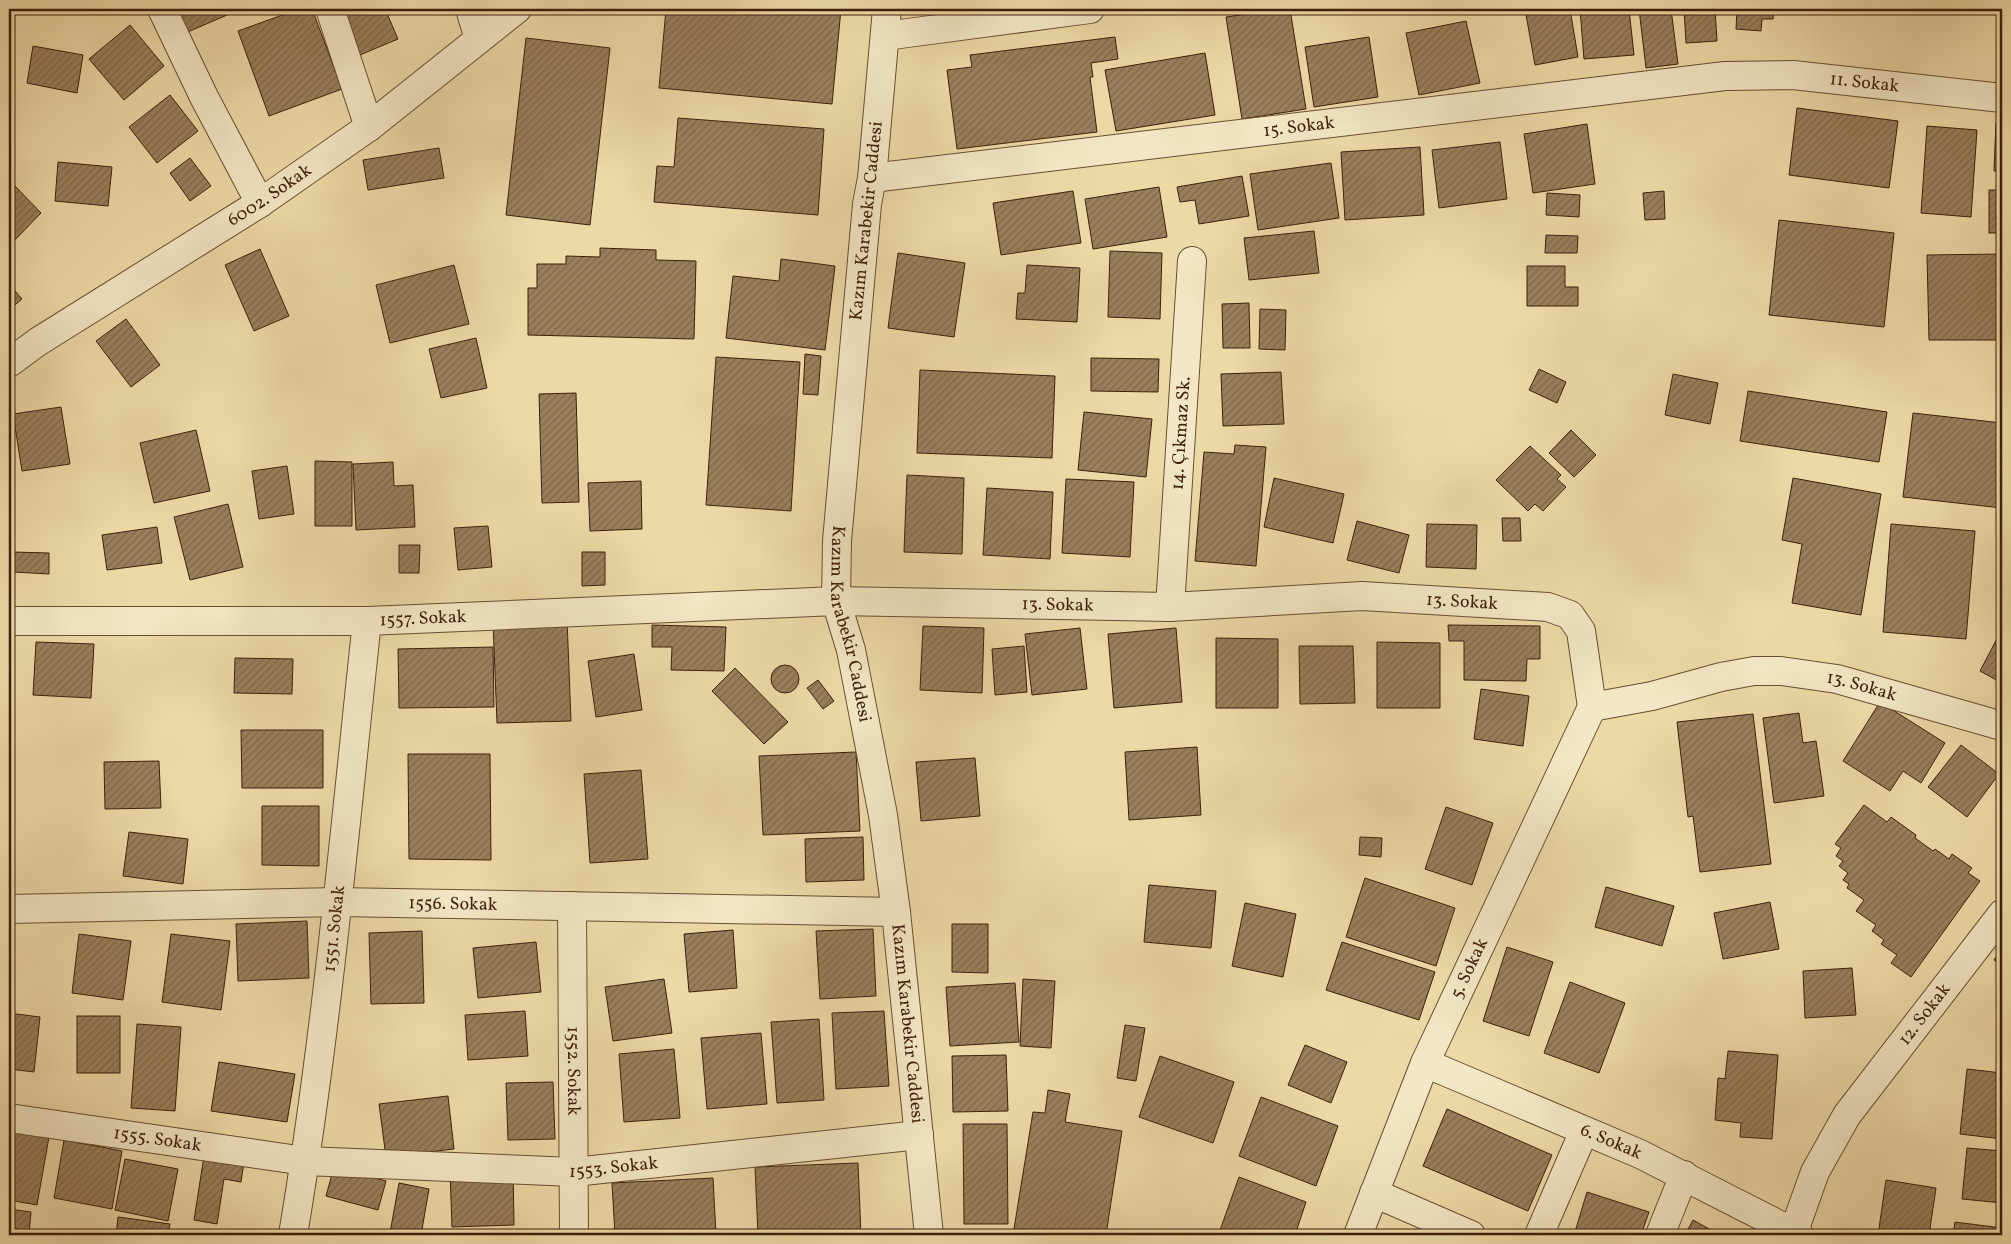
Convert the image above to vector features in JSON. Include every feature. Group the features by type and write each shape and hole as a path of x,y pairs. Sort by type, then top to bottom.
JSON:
{"street":[{"path":"162,9 204,96 260,203"},
{"path":"330,9 369,128"},
{"path":"470,9 479,39"},
{"name":"6002. Sokak","path":"9,363 38,341 260,203 369,128 517,9"},
{"name":"Kazım Karabekir Caddesi","path":"888,9 872,178 867,204 837,541 836,601 851,650 883,815 896,912 929,1235"},
{"path":"885,36 1090,9"},
{"name":"11. Sokak","path":"1725,76 1793,75 2002,98"},
{"name":"15. Sokak","path":"872,178 1725,76"},
{"name":"14. Çıkmaz Sk.","path":"1170,607 1192,260"},
{"name":"13. Sokak","path":"836,601 1170,607 1362,596 1548,607 1570,616 1581,631 1592,706 1652,696 1721,677 1754,671 1781,671 1837,678 2002,726"},
{"name":"1557. Sokak","path":"9,621 367,621 836,601"},
{"name":"1551. Sokak","path":"293,1235 305,1161 337,902 367,621"},
{"name":"5. Sokak","path":"1358,1235 1425,1063 1592,706"},
{"name":"1556. Sokak","path":"9,909 337,902 896,912"},
{"name":"1552. Sokak","path":"572,906 574,1235"},
{"name":"12. Sokak","path":"1847,1115 2002,914"},
{"name":"6. Sokak","path":"1425,1063 1640,1154 1796,1233 1815,1172 1847,1115"},
{"name":"1555. Sokak","path":"9,1118 305,1161"},
{"path":"1539,1235 1584,1131"},
{"name":"1553. Sokak","path":"305,1161 574,1172 919,1135"},
{"path":"1660,1235 1684,1175"},
{"path":"1374,1193 1471,1235"}],"building":[{"path":"172,9 241,9 183,34"},
{"path":"299,9 312,9 342,89 269,116 238,31"},
{"path":"334,9 385,9 398,39 355,57"},
{"path":"666,9 841,9 832,104 659,88"},
{"path":"1290,9 1306,109 1242,119 1226,17"},
{"path":"1525,9 1570,9 1578,57 1535,65"},
{"path":"1580,9 1629,9 1634,55 1584,59"},
{"path":"1639,9 1671,9 1678,64 1646,68"},
{"path":"1684,9 1715,9 1717,41 1686,43"},
{"path":"1737,9 1774,9 1773,19 1762,19 1761,31 1736,29"},
{"path":"1466,21 1480,83 1419,95 1406,33"},
{"path":"130,25 164,66 124,100 89,59"},
{"path":"1115,37 1118,59 1091,63 1093,77 1090,77 1097,132 957,149 947,70 972,67 970,55"},
{"path":"1369,37 1378,97 1314,107 1305,47"},
{"path":"526,38 610,48 590,225 506,215"},
{"path":"33,46 83,55 77,93 27,83"},
{"path":"1205,53 1215,115 1116,131 1105,70"},
{"path":"170,95 198,131 157,163 129,127"},
{"path":"1797,108 1898,121 1889,188 1789,175"},
{"path":"678,118 824,129 818,215 654,202 657,166 674,167"},
{"path":"1996,122 2002,122 2002,171 1994,171"},
{"path":"1587,124 1595,184 1533,193 1524,134"},
{"path":"1927,126 1977,130 1971,217 1921,213"},
{"path":"1500,142 1507,199 1439,208 1432,150"},
{"path":"1420,147 1424,215 1345,220 1341,152"},
{"path":"439,148 444,178 368,190 363,160"},
{"path":"190,158 211,186 190,201 170,173"},
{"path":"58,162 112,167 108,206 55,201"},
{"path":"1331,163 1339,218 1258,230 1250,174"},
{"path":"1242,176 1249,216 1199,224 1195,200 1180,202 1177,187"},
{"path":"14,185 41,213 9,246 9,190"},
{"path":"1159,187 1167,237 1093,249 1085,199"},
{"path":"1989,190 2002,190 2002,233 1989,233"},
{"path":"1073,191 1081,243 1001,255 993,203"},
{"path":"1664,191 1665,219 1645,220 1643,193"},
{"path":"1547,193 1580,195 1579,217 1546,215"},
{"path":"1779,220 1894,233 1884,327 1769,315"},
{"path":"1314,231 1319,273 1249,280 1244,238"},
{"path":"1546,235 1578,236 1577,253 1545,253"},
{"path":"600,248 656,250 656,260 696,261 694,339 528,335 528,288 537,288 537,264 566,264 566,256 600,257"},
{"path":"260,249 289,316 254,331 225,265"},
{"path":"1110,251 1162,253 1160,319 1108,317"},
{"path":"898,253 965,263 954,337 888,328"},
{"path":"2002,254 2002,340 1929,340 1927,255"},
{"path":"781,259 835,266 825,350 726,338 733,276 779,281"},
{"path":"454,265 469,324 390,343 376,285"},
{"path":"1027,265 1080,268 1077,322 1016,319 1018,293 1025,293"},
{"path":"1527,266 1565,266 1565,287 1578,287 1578,306 1527,306"},
{"path":"9,284 22,299 9,310"},
{"path":"1249,303 1250,348 1223,348 1222,304"},
{"path":"1260,309 1286,310 1285,350 1259,349"},
{"path":"126,319 160,365 131,387 96,341"},
{"path":"476,338 487,388 441,398 429,349"},
{"path":"805,354 821,356 818,395 803,394"},
{"path":"716,357 800,362 791,511 706,505"},
{"path":"1091,358 1159,359 1158,392 1091,391"},
{"path":"1539,369 1566,382 1557,403 1529,390"},
{"path":"920,370 1055,376 1052,458 917,453"},
{"path":"1281,372 1284,424 1223,426 1221,374"},
{"path":"1673,374 1718,383 1710,424 1665,415"},
{"path":"1748,391 1887,412 1879,462 1740,441"},
{"path":"576,393 579,502 542,503 539,394"},
{"path":"61,407 70,464 22,471 13,414"},
{"path":"1084,412 1152,419 1146,477 1078,470"},
{"path":"1913,413 2002,423 2002,508 1903,497"},
{"path":"196,430 210,491 154,503 140,443"},
{"path":"1571,430 1596,455 1574,477 1549,453"},
{"path":"1235,445 1266,447 1256,566 1195,561 1204,452 1234,454"},
{"path":"1530,446 1561,475 1557,479 1566,487 1543,511 1535,504 1528,511 1496,480"},
{"path":"315,461 352,462 352,526 315,526"},
{"path":"393,462 394,486 413,485 415,527 356,530 353,464"},
{"path":"287,466 294,514 259,519 252,471"},
{"path":"907,475 964,478 962,554 904,552"},
{"path":"1274,478 1344,494 1333,543 1264,527"},
{"path":"1793,478 1881,494 1861,615 1792,603 1802,544 1782,540"},
{"path":"1066,479 1134,482 1130,557 1062,553"},
{"path":"641,481 642,529 590,531 588,483"},
{"path":"987,488 1053,492 1050,559 983,555"},
{"path":"228,504 243,567 190,580 174,517"},
{"path":"1502,518 1520,518 1521,541 1503,541"},
{"path":"1357,521 1409,535 1399,573 1347,560"},
{"path":"1427,524 1477,525 1476,569 1426,567"},
{"path":"1891,524 1975,531 1966,639 1883,632"},
{"path":"488,526 492,567 458,570 454,528"},
{"path":"157,527 162,563 107,570 102,535"},
{"path":"399,545 420,545 419,573 399,573"},
{"path":"13,552 49,553 49,574 13,572"},
{"path":"582,552 605,552 605,585 582,586"},
{"path":"567,619 571,721 497,723 493,622"},
{"path":"652,625 726,627 724,671 671,670 672,647 652,647"},
{"path":"1448,625 1540,626 1540,659 1527,659 1526,681 1464,680 1464,641 1449,641"},
{"path":"923,626 984,628 982,693 920,690"},
{"path":"1080,628 1087,689 1032,695 1025,634"},
{"path":"1176,628 1182,702 1114,708 1108,634"},
{"path":"2002,629 2002,683 1980,671"},
{"path":"1216,638 1278,639 1278,708 1216,708"},
{"path":"36,642 94,644 91,698 33,695"},
{"path":"1377,642 1440,643 1440,708 1377,708"},
{"path":"1024,646 1027,692 995,695 992,649"},
{"path":"1299,646 1353,646 1355,703 1300,704"},
{"path":"493,647 494,707 399,708 398,649"},
{"path":"634,654 642,710 596,717 588,661"},
{"path":"235,658 293,659 292,694 234,693"},
{"path":"785,665 795,669 799,679 795,689 785,693 775,689 771,679 775,669"},
{"path":"735,668 788,722 764,744 712,691"},
{"path":"818,680 834,701 823,709 807,688"},
{"path":"1481,689 1529,696 1523,746 1474,739"},
{"path":"1880,702 1945,743 1921,783 1903,771 1890,791 1843,761"},
{"path":"1799,713 1803,743 1816,741 1824,796 1774,803 1763,718"},
{"path":"1753,714 1771,864 1700,872 1693,816 1688,817 1677,722"},
{"path":"241,730 323,730 323,788 242,788"},
{"path":"1961,745 1999,774 1967,817 1928,787"},
{"path":"1197,747 1201,815 1129,820 1125,752"},
{"path":"856,752 860,831 763,835 759,756"},
{"path":"408,754 490,754 491,860 409,859"},
{"path":"975,758 980,816 921,821 916,762"},
{"path":"159,761 161,808 105,809 104,762"},
{"path":"641,770 648,859 590,863 584,774"},
{"path":"1864,805 1887,822 1891,817 1916,835 1915,838 1933,851 1935,849 1949,859 1952,854 1972,868 1968,873 1980,881 1911,977 1891,963 1897,955 1881,944 1884,940 1872,931 1876,925 1856,911 1864,900 1847,888 1849,884 1843,880 1848,873 1839,866 1843,861 1836,856 1841,848 1835,844"},
{"path":"262,806 319,806 319,866 262,865"},
{"path":"1446,807 1493,823 1472,885 1425,869"},
{"path":"129,832 188,839 183,884 123,876"},
{"path":"863,837 864,880 806,882 805,839"},
{"path":"1360,837 1382,838 1381,857 1359,855"},
{"path":"1365,878 1455,908 1436,966 1346,937"},
{"path":"1149,885 1216,891 1211,948 1144,942"},
{"path":"1606,887 1674,906 1662,946 1595,927"},
{"path":"1770,902 1779,949 1723,959 1714,913"},
{"path":"1245,903 1296,914 1283,977 1232,966"},
{"path":"307,921 309,978 238,981 236,924"},
{"path":"952,924 988,924 988,973 952,972"},
{"path":"873,929 876,996 820,999 816,931"},
{"path":"733,930 737,988 689,992 684,934"},
{"path":"422,931 424,1003 371,1004 369,933"},
{"path":"79,934 131,941 123,1000 72,993"},
{"path":"171,934 230,941 221,1010 162,1002"},
{"path":"536,942 541,992 478,998 473,948"},
{"path":"1342,942 1435,972 1419,1020 1326,990"},
{"path":"1507,947 1553,962 1529,1036 1483,1021"},
{"path":"2002,949 2002,966 1994,960"},
{"path":"1852,968 1856,1015 1805,1018 1803,971"},
{"path":"664,979 672,1033 613,1041 605,987"},
{"path":"1023,979 1055,981 1051,1048 1020,1046"},
{"path":"1570,982 1625,1003 1599,1073 1544,1053"},
{"path":"1015,983 1019,1042 950,1046 946,987"},
{"path":"525,1011 528,1056 468,1060 465,1015"},
{"path":"884,1011 889,1086 836,1089 832,1013"},
{"path":"9,1013 40,1017 34,1072 9,1069"},
{"path":"77,1016 120,1016 120,1073 77,1073"},
{"path":"819,1019 824,1100 777,1103 771,1022"},
{"path":"137,1024 181,1027 175,1111 131,1108"},
{"path":"1125,1025 1145,1028 1136,1081 1117,1078"},
{"path":"761,1033 767,1104 707,1109 701,1038"},
{"path":"1305,1045 1347,1062 1331,1103 1288,1085"},
{"path":"674,1049 680,1118 624,1122 619,1054"},
{"path":"1728,1051 1778,1055 1772,1139 1740,1137 1741,1123 1715,1120 1718,1078 1725,1079"},
{"path":"1006,1055 1008,1111 953,1112 952,1056"},
{"path":"1160,1056 1234,1082 1213,1143 1139,1117"},
{"path":"219,1062 295,1074 287,1122 211,1111"},
{"path":"1967,1069 2002,1073 2002,1139 1960,1134"},
{"path":"553,1082 555,1139 508,1140 506,1083"},
{"path":"1048,1090 1070,1094 1065,1122 1122,1131 1106,1235 1013,1235 1033,1112 1045,1113"},
{"path":"448,1096 454,1149 386,1157 379,1104"},
{"path":"1261,1097 1338,1126 1316,1186 1239,1156"},
{"path":"1447,1109 1552,1155 1528,1211 1423,1166"},
{"path":"963,1124 1007,1124 1008,1224 964,1224"},
{"path":"9,1130 49,1137 37,1205 9,1200"},
{"path":"64,1140 122,1151 112,1209 54,1198"},
{"path":"1967,1148 2002,1151 2002,1203 1962,1199"},
{"path":"204,1156 244,1162 241,1182 224,1179 217,1224 194,1220"},
{"path":"125,1159 178,1169 168,1221 115,1210"},
{"path":"858,1163 861,1235 758,1235 755,1167"},
{"path":"334,1167 386,1181 378,1210 326,1196"},
{"path":"513,1170 514,1225 452,1227 450,1172"},
{"path":"1239,1177 1306,1202 1295,1235 1224,1235 1219,1233"},
{"path":"713,1178 716,1235 615,1235 612,1183"},
{"path":"1886,1180 1936,1188 1929,1235 1878,1235"},
{"path":"399,1183 429,1189 421,1235 390,1233"},
{"path":"1587,1192 1649,1212 1641,1235 1574,1235"},
{"path":"9,1209 31,1212 29,1235 9,1235"},
{"path":"118,1217 170,1224 168,1235 116,1235"},
{"path":"1693,1220 1720,1235 1685,1235"},
{"path":"1955,1222 2002,1228 2002,1235 1953,1235"},
{"path":"485,1232 544,1235 484,1235"}]}
